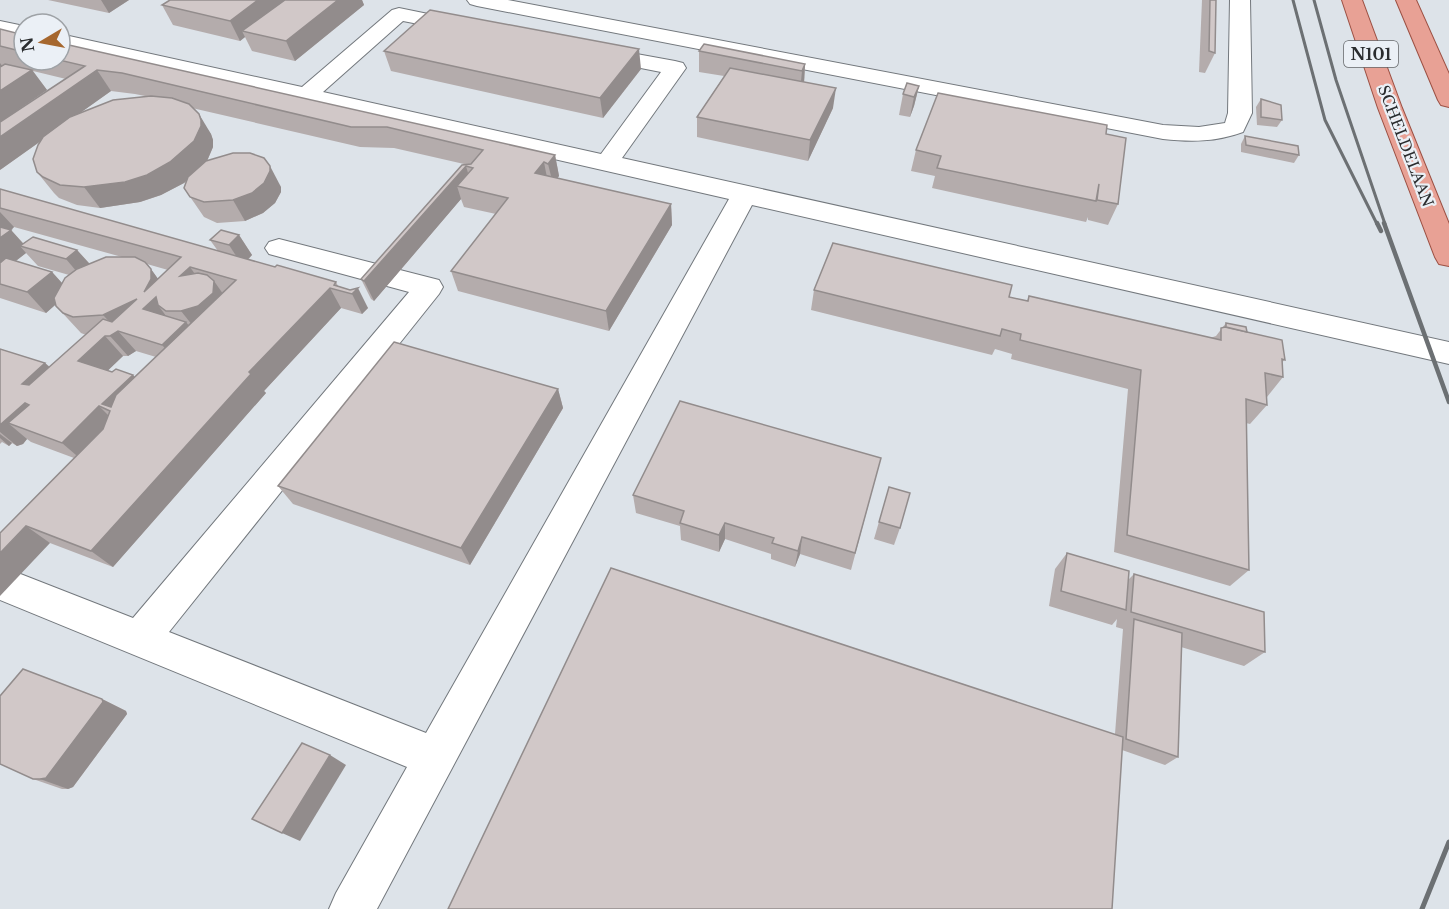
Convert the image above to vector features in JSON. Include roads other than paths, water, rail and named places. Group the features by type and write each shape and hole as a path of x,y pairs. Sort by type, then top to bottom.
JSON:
{"main road":[{"name":"SCHELDELAAN","path":"1352,0 1390,108 1449,257"},
{"name":"N101","path":"1406,0 1449,100"}],"lane":[{"path":"477,0 1162,132 1192,135 1219,134 1235,127 1240,113 1240,0"},
{"path":"305,96 399,14 491,32"},
{"path":"72,43 1449,353"},
{"path":"583,50 675,68 606,164"},
{"path":"96,74 124,55"},
{"path":"352,909 744,195"},
{"path":"140,639 429,287 279,248"},
{"path":"0,583 435,757"}],"railway":[{"path":"1293,0 1325,120 1377,224"},
{"path":"1314,0 1336,80 1385,224"},
{"path":"1377,223 1381,231"},
{"path":"1384,223 1449,402"},
{"path":"1422,909 1449,842"}]}
